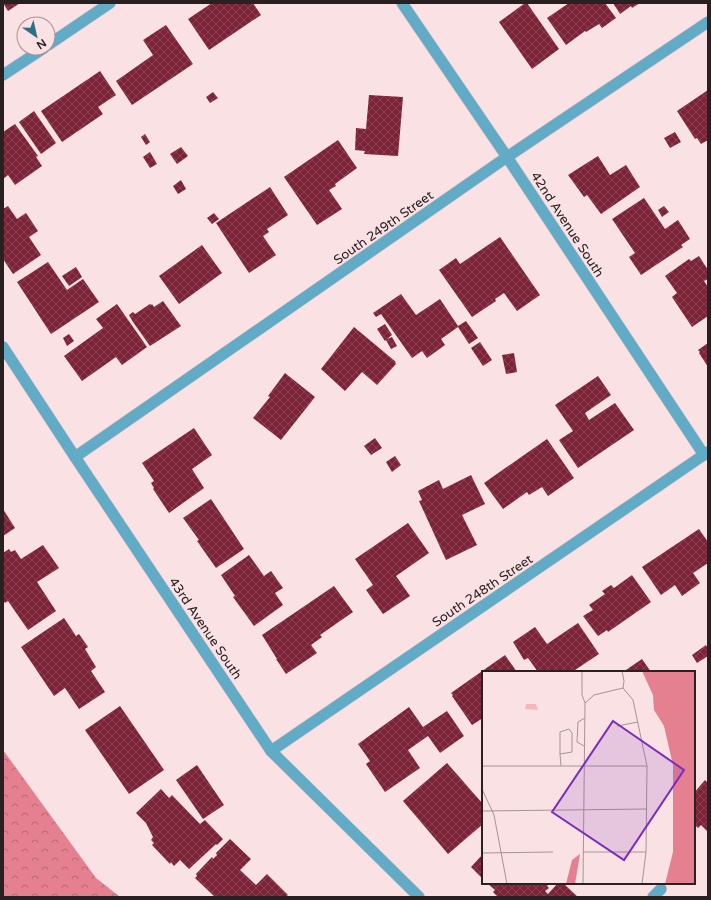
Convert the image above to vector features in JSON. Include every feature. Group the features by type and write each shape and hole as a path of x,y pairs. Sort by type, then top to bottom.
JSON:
{"street":[{"path":"56,40 110,3"},
{"name":"42nd Avenue South","path":"402,3 707,456"},
{"name":"South 249th Street","path":"75,457 507,158 708,22"},
{"path":"3,75 32,56"},
{"name":"43rd Avenue South","path":"3,347 272,751 419,897"},
{"name":"South 248th Street","path":"272,751 707,456"},
{"path":"653,897 661,889"}],"green space":[{"path":"3,750 96,878 120,897 3,897"}],"building":[{"path":"3,3 20,3 8,11"},
{"path":"212,3 253,3 261,15 209,50 188,19"},
{"path":"527,3 559,49 532,69 499,22"},
{"path":"569,3 605,3 616,18 602,28 599,24 586,32 585,31 566,45 547,18"},
{"path":"613,3 640,3 632,8 631,6 620,14"},
{"path":"166,25 193,64 132,105 116,81 153,55 143,40"},
{"path":"100,71 116,95 98,107 103,114 62,142 41,111"},
{"path":"708,90 708,140 701,144 697,138 695,139 677,111"},
{"path":"213,92 218,98 210,103 206,97"},
{"path":"369,95 403,97 398,156 364,154 365,151 355,150 356,128 366,129"},
{"path":"34,111 56,143 41,154 19,122"},
{"path":"15,124 38,156 36,157 42,166 15,185 8,175 3,179 3,132"},
{"path":"675,132 681,142 670,148 664,138"},
{"path":"145,134 150,142 146,145 141,137"},
{"path":"338,140 357,168 329,190 342,209 317,225 284,177"},
{"path":"181,147 188,156 177,164 170,154"},
{"path":"150,152 157,164 150,168 143,157"},
{"path":"598,156 610,175 626,165 640,187 601,214 587,195 584,197 568,175"},
{"path":"181,180 186,189 178,194 173,186"},
{"path":"270,187 288,215 267,229 269,232 263,236 276,255 249,273 216,223"},
{"path":"644,198 665,229 678,220 690,239 681,245 683,247 641,275 629,257 635,253 612,219"},
{"path":"8,206 17,219 26,213 38,231 29,237 41,255 13,274 3,259 3,209"},
{"path":"664,206 669,212 662,217 658,210"},
{"path":"214,213 219,219 212,224 207,218"},
{"path":"500,237 540,295 517,311 504,293 495,299 496,301 472,317 439,270 456,258 460,264"},
{"path":"202,245 222,273 179,304 159,276"},
{"path":"699,256 708,270 708,279 704,281 708,287 708,316 692,327 672,297 677,293 665,276 689,259 691,261"},
{"path":"48,262 67,290 83,279 99,302 51,334 17,282"},
{"path":"76,267 82,277 69,286 62,276"},
{"path":"401,294 416,315 440,299 458,326 466,321 478,338 469,344 458,327 441,339 445,345 427,358 422,351 412,358 381,314 376,317 373,313"},
{"path":"163,301 181,326 150,346 129,315 133,312 135,314 150,304 154,307"},
{"path":"117,304 147,347 122,365 116,357 82,381 64,356 103,328 96,319"},
{"path":"385,324 392,335 387,339 392,337 397,346 391,349 377,329"},
{"path":"354,327 396,362 396,364 377,385 362,372 345,391 321,369"},
{"path":"69,334 74,341 67,346 63,338"},
{"path":"480,342 492,360 483,366 471,348"},
{"path":"708,343 708,367 698,350"},
{"path":"514,353 517,372 506,374 502,355"},
{"path":"285,373 315,397 281,440 253,418 270,397 268,396"},
{"path":"598,376 611,395 585,413 589,420 615,403 634,430 578,468 559,440 573,431 555,405"},
{"path":"194,428 212,455 192,469 204,488 169,513 153,489 154,488 151,483 154,481 142,463"},
{"path":"375,438 382,448 371,455 364,446"},
{"path":"547,439 574,478 548,496 542,487 529,495 527,492 503,509 484,483"},
{"path":"395,456 401,465 392,472 386,462"},
{"path":"471,475 485,504 462,515 477,545 446,560 419,501 422,500 418,491 439,480 443,489"},
{"path":"211,499 244,549 216,568 197,541 199,540 183,518"},
{"path":"3,509 15,528 3,536"},
{"path":"408,523 429,553 396,576 410,596 383,614 366,590 373,585 355,559"},
{"path":"699,529 708,542 708,563 693,573 700,583 682,596 675,585 661,595 642,567"},
{"path":"43,545 59,568 37,582 56,611 28,630 8,601 5,603 3,600 3,553 9,549 11,552 15,550 21,559"},
{"path":"249,555 264,576 271,571 283,588 275,593 283,605 254,626 233,597 235,596 221,575"},
{"path":"632,575 651,602 608,632 607,630 598,636 583,616 593,610 589,605 605,594 602,591 611,585 614,588"},
{"path":"334,586 353,612 320,635 322,637 311,645 317,653 286,674 262,635"},
{"path":"64,618 76,636 79,634 88,647 85,649 96,667 91,671 105,692 79,709 65,688 54,696 21,647"},
{"path":"578,623 599,654 574,671 537,671 528,658 524,660 513,642 535,627 547,644"},
{"path":"706,645 708,649 708,656 697,663 692,655"},
{"path":"505,655 516,671 482,671"},
{"path":"642,659 650,671 624,671"},
{"path":"482,671 482,719 472,725 451,693"},
{"path":"120,706 164,770 129,794 85,730"},
{"path":"409,707 423,727 447,711 464,736 440,753 428,736 408,750 420,768 385,792 366,764 370,761 358,744"},
{"path":"447,763 482,803 482,825 448,854 403,801"},
{"path":"197,765 224,805 203,819 176,780"},
{"path":"705,780 708,783 708,832 701,825 698,828 695,825 695,792"},
{"path":"161,789 169,798 172,795 200,824 205,820 223,839 189,869 180,860 174,866 171,862 170,864 152,845 154,843 151,840 153,837 146,823 136,813"},
{"path":"230,839 251,859 240,870 256,885 267,874 288,895 285,897 215,897 195,878 197,876 196,874 212,857 213,859 217,855 216,853"},
{"path":"482,855 482,878 471,867"},
{"path":"488,884 549,884 547,886 549,888 545,891 548,894 557,884 564,884 578,897 498,897 493,892 495,890"}]}
